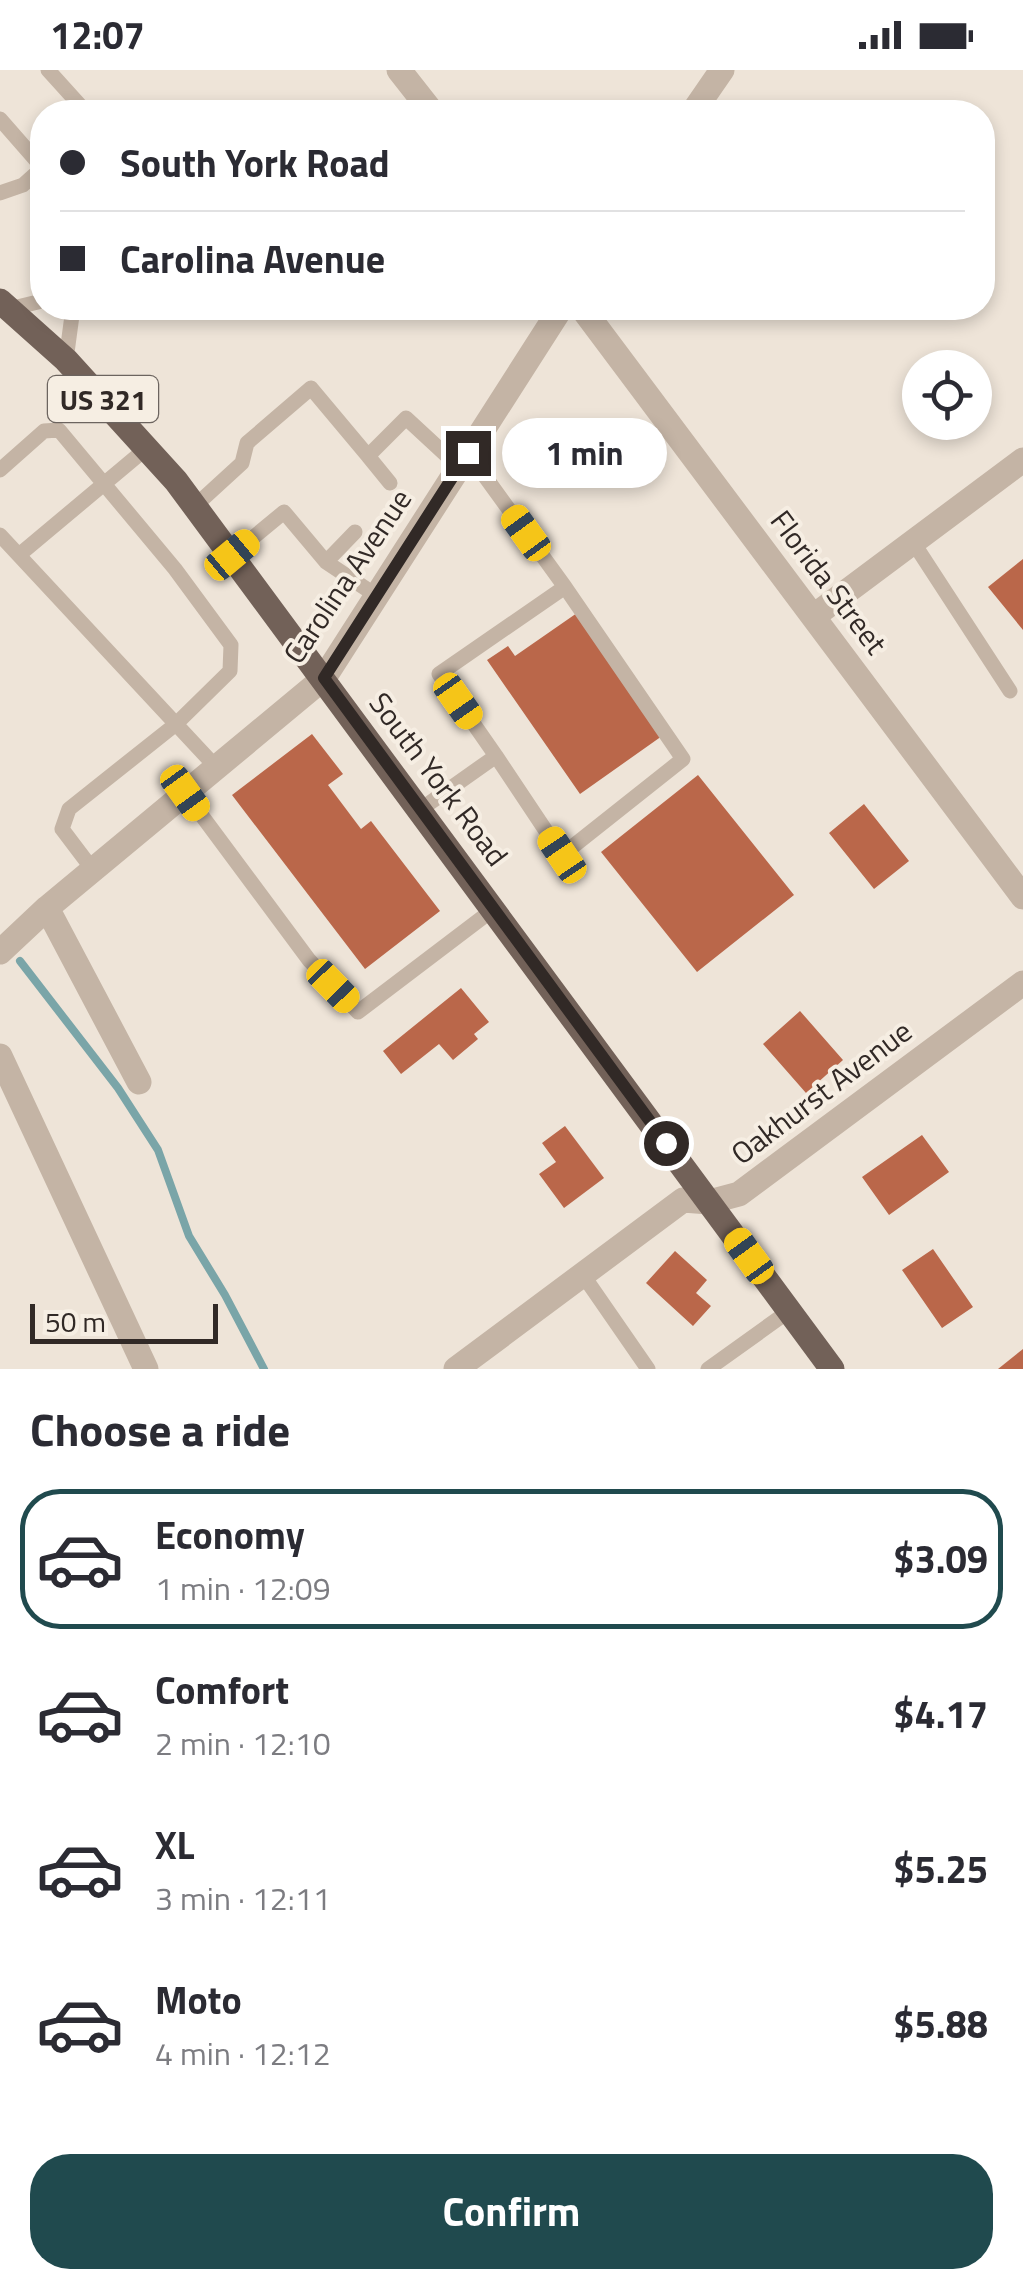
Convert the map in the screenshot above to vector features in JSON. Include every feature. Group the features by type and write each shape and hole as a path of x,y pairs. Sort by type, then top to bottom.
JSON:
{"main road":[{"name":"South York Road","path":"4,305 66,360 148,447 195,506 832,1369"}],"street":[{"path":"399,70 423,100"},
{"path":"701,100 722,70"},
{"name":"Carolina Avenue","path":"0,952 47,908 324,678 553,320"},
{"name":"Florida Street","path":"591,320 1023,897"},
{"path":"814,616 1023,460"},
{"path":"47,908 139,1082"},
{"name":"Oakhurst Avenue","path":"456,1369 684,1200 709,1202 739,1194 1023,983"},
{"path":"0,1056 146,1369"}],"lane":[{"path":"48,70 75,100"},
{"path":"0,119 30,154"},
{"path":"0,193 24,186 30,180"},
{"path":"4,305 30,302"},
{"path":"66,360 71,320"},
{"path":"195,506 242,463 246,442 312,388 390,482"},
{"path":"368,456 406,418 463,460 565,587 683,759 562,855 439,674 565,587"},
{"path":"0,470 44,431 60,430 231,645 230,671 176,724 69,808 62,829 93,870"},
{"path":"19,555 148,447"},
{"path":"232,555 284,512 326,562 377,596"},
{"path":"326,562 355,532"},
{"path":"0,535 216,768"},
{"path":"913,542 1010,692"},
{"path":"421,809 496,756"},
{"path":"185,793 308,960 358,1012 494,908"},
{"path":"583,1275 648,1369"},
{"path":"708,1369 789,1311"}],"building":[{"path":"1023,559 1023,630 988,587"},
{"path":"577,613 662,736 580,794 487,660 508,646 515,656"},
{"path":"312,734 343,774 328,785 361,829 371,821 440,911 365,969 232,795"},
{"path":"698,775 794,895 697,972 601,852"},
{"path":"864,804 909,861 874,889 829,833"},
{"path":"461,988 489,1022 474,1034 478,1039 453,1060 439,1044 401,1074 383,1051"},
{"path":"800,1011 843,1060 806,1093 763,1044"},
{"path":"565,1126 604,1178 564,1208 539,1174 556,1162 542,1143"},
{"path":"922,1135 949,1172 889,1215 862,1177"},
{"path":"933,1249 973,1307 942,1328 902,1270"},
{"path":"675,1251 707,1280 696,1293 711,1306 693,1326 646,1283"},
{"path":"1023,1349 1023,1369 998,1369"}],"waterway":[{"path":"20,961 118,1088 158,1150 189,1236 264,1369"}],"route":[{"path":"468,453 324,678 666,1143"}]}
